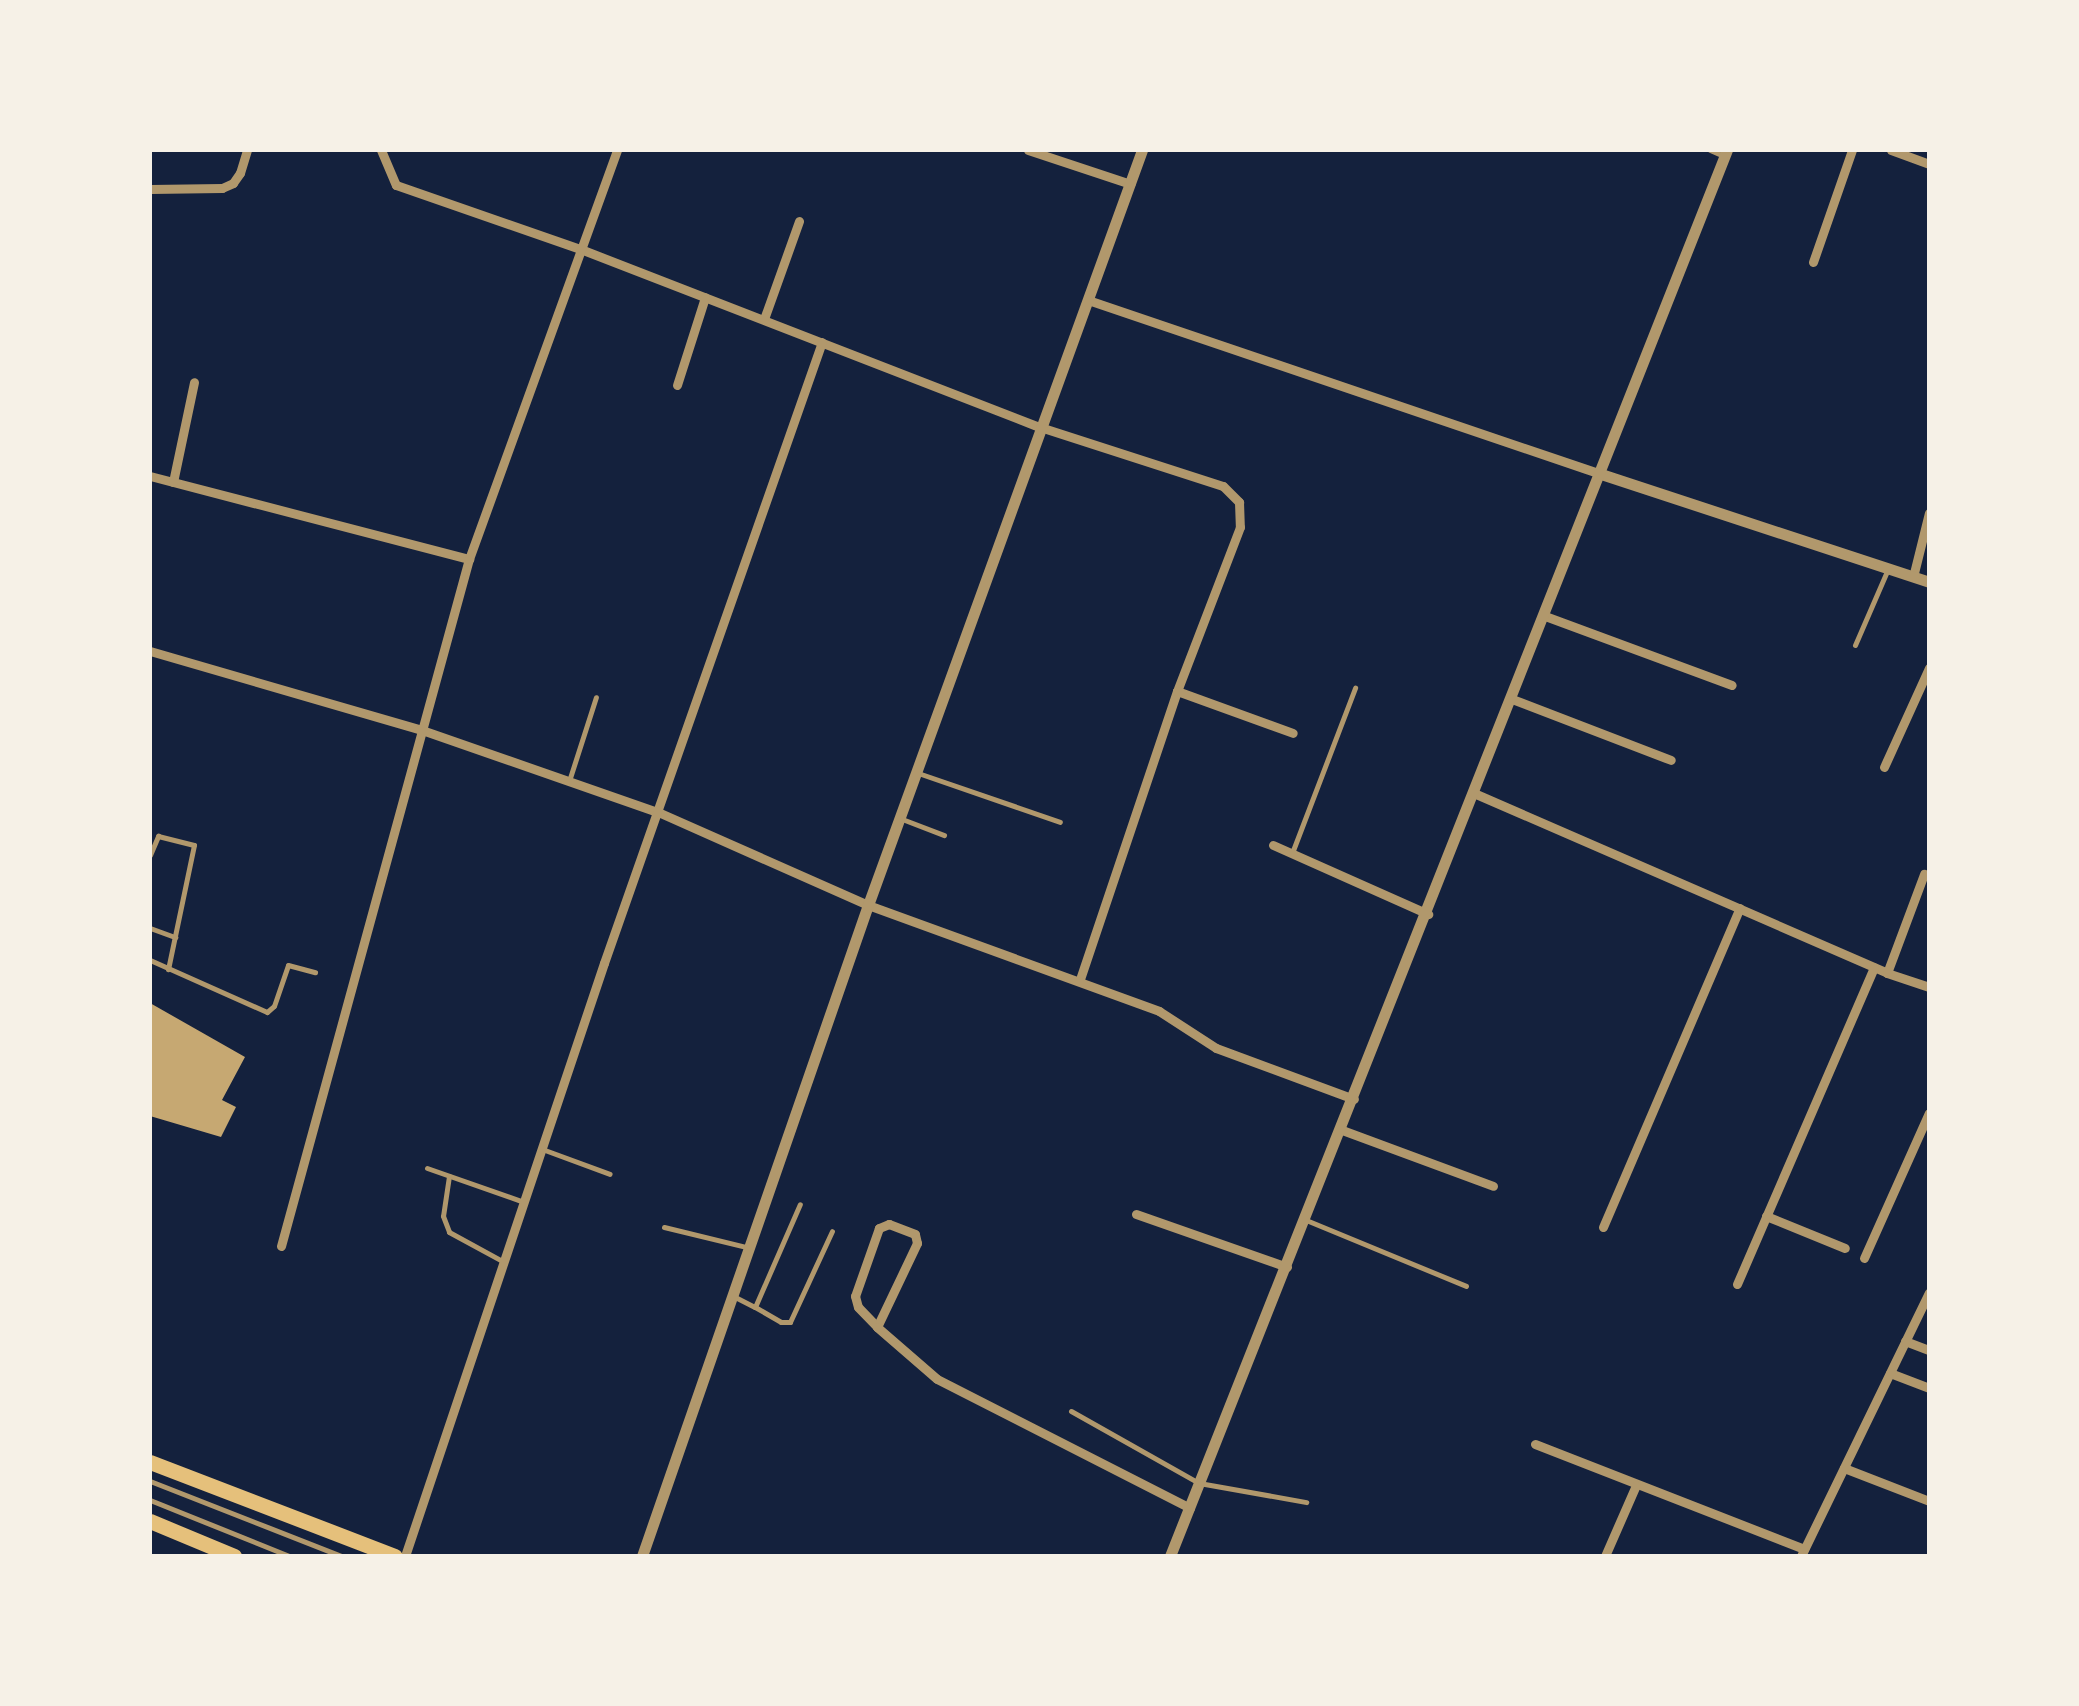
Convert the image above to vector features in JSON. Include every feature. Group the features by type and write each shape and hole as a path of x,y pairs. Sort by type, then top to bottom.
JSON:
{"main road":[{"path":"150,1462 395,1556"},
{"path":"150,1521 201,1550 234,1556"}],"street":[{"path":"150,190 233,183 247,150"},
{"path":"381,150 396,185 583,250 1040,427 1223,486 1239,502 1240,527 1177,690 1080,979"},
{"path":"280,1246 419,729 469,560 617,150"},
{"path":"1028,150 1131,184"},
{"path":"642,1556 868,905 1142,150"},
{"path":"1813,262 1852,150"},
{"path":"1890,150 1929,164"},
{"path":"1170,1556 1355,1100 1726,153"},
{"path":"764,319 799,221"},
{"path":"677,386 705,297"},
{"path":"1088,300 1929,582"},
{"path":"405,1556 822,342"},
{"path":"173,482 194,382"},
{"path":"150,476 469,560"},
{"path":"1913,576 1929,513"},
{"path":"1544,616 1732,684"},
{"path":"150,652 419,729 658,812 868,905 1158,1010 1216,1048 1355,1100"},
{"path":"1884,767 1929,668"},
{"path":"1177,690 1293,733"},
{"path":"1512,699 1672,760"},
{"path":"1476,794 1887,974 1929,987"},
{"path":"1273,845 1428,914"},
{"path":"1887,974 1924,874"},
{"path":"1603,1227 1740,908"},
{"path":"1736,1284 1874,966"},
{"path":"1864,1258 1929,1112"},
{"path":"1342,1130 1493,1186"},
{"path":"1136,1214 1287,1267"},
{"path":"1766,1216 1845,1248"},
{"path":"877,1327 917,1244 915,1234 889,1224 879,1228 855,1296 858,1307 877,1327 937,1379 1190,1508"},
{"path":"1535,1444 1803,1553 1929,1292"},
{"path":"1905,1342 1929,1350"},
{"path":"1890,1373 1929,1388"},
{"path":"1844,1468 1929,1501"},
{"path":"1605,1556 1636,1486"}],"lane":[{"path":"1710,150 1726,153"},
{"path":"1854,645 1888,568"},
{"path":"1292,853 1355,688"},
{"path":"569,781 596,698"},
{"path":"916,772 1060,822"},
{"path":"900,818 944,836"},
{"path":"150,855 158,836 194,846 168,969"},
{"path":"150,928 175,936"},
{"path":"150,960 266,1012 274,1006 282,972 288,965 315,972"},
{"path":"542,1149 610,1174"},
{"path":"427,1168 524,1202"},
{"path":"448,1176 443,1216 450,1232 504,1262"},
{"path":"755,1307 800,1204"},
{"path":"1306,1220 1466,1286"},
{"path":"664,1227 749,1248"},
{"path":"732,1296 781,1322 790,1322 832,1231"},
{"path":"1071,1411 1199,1483 1306,1502"},
{"path":"150,1480 341,1556"},
{"path":"150,1500 289,1556"}],"building":[{"path":"150,1003 245,1057 222,1100 236,1107 221,1137 150,1116"}]}
